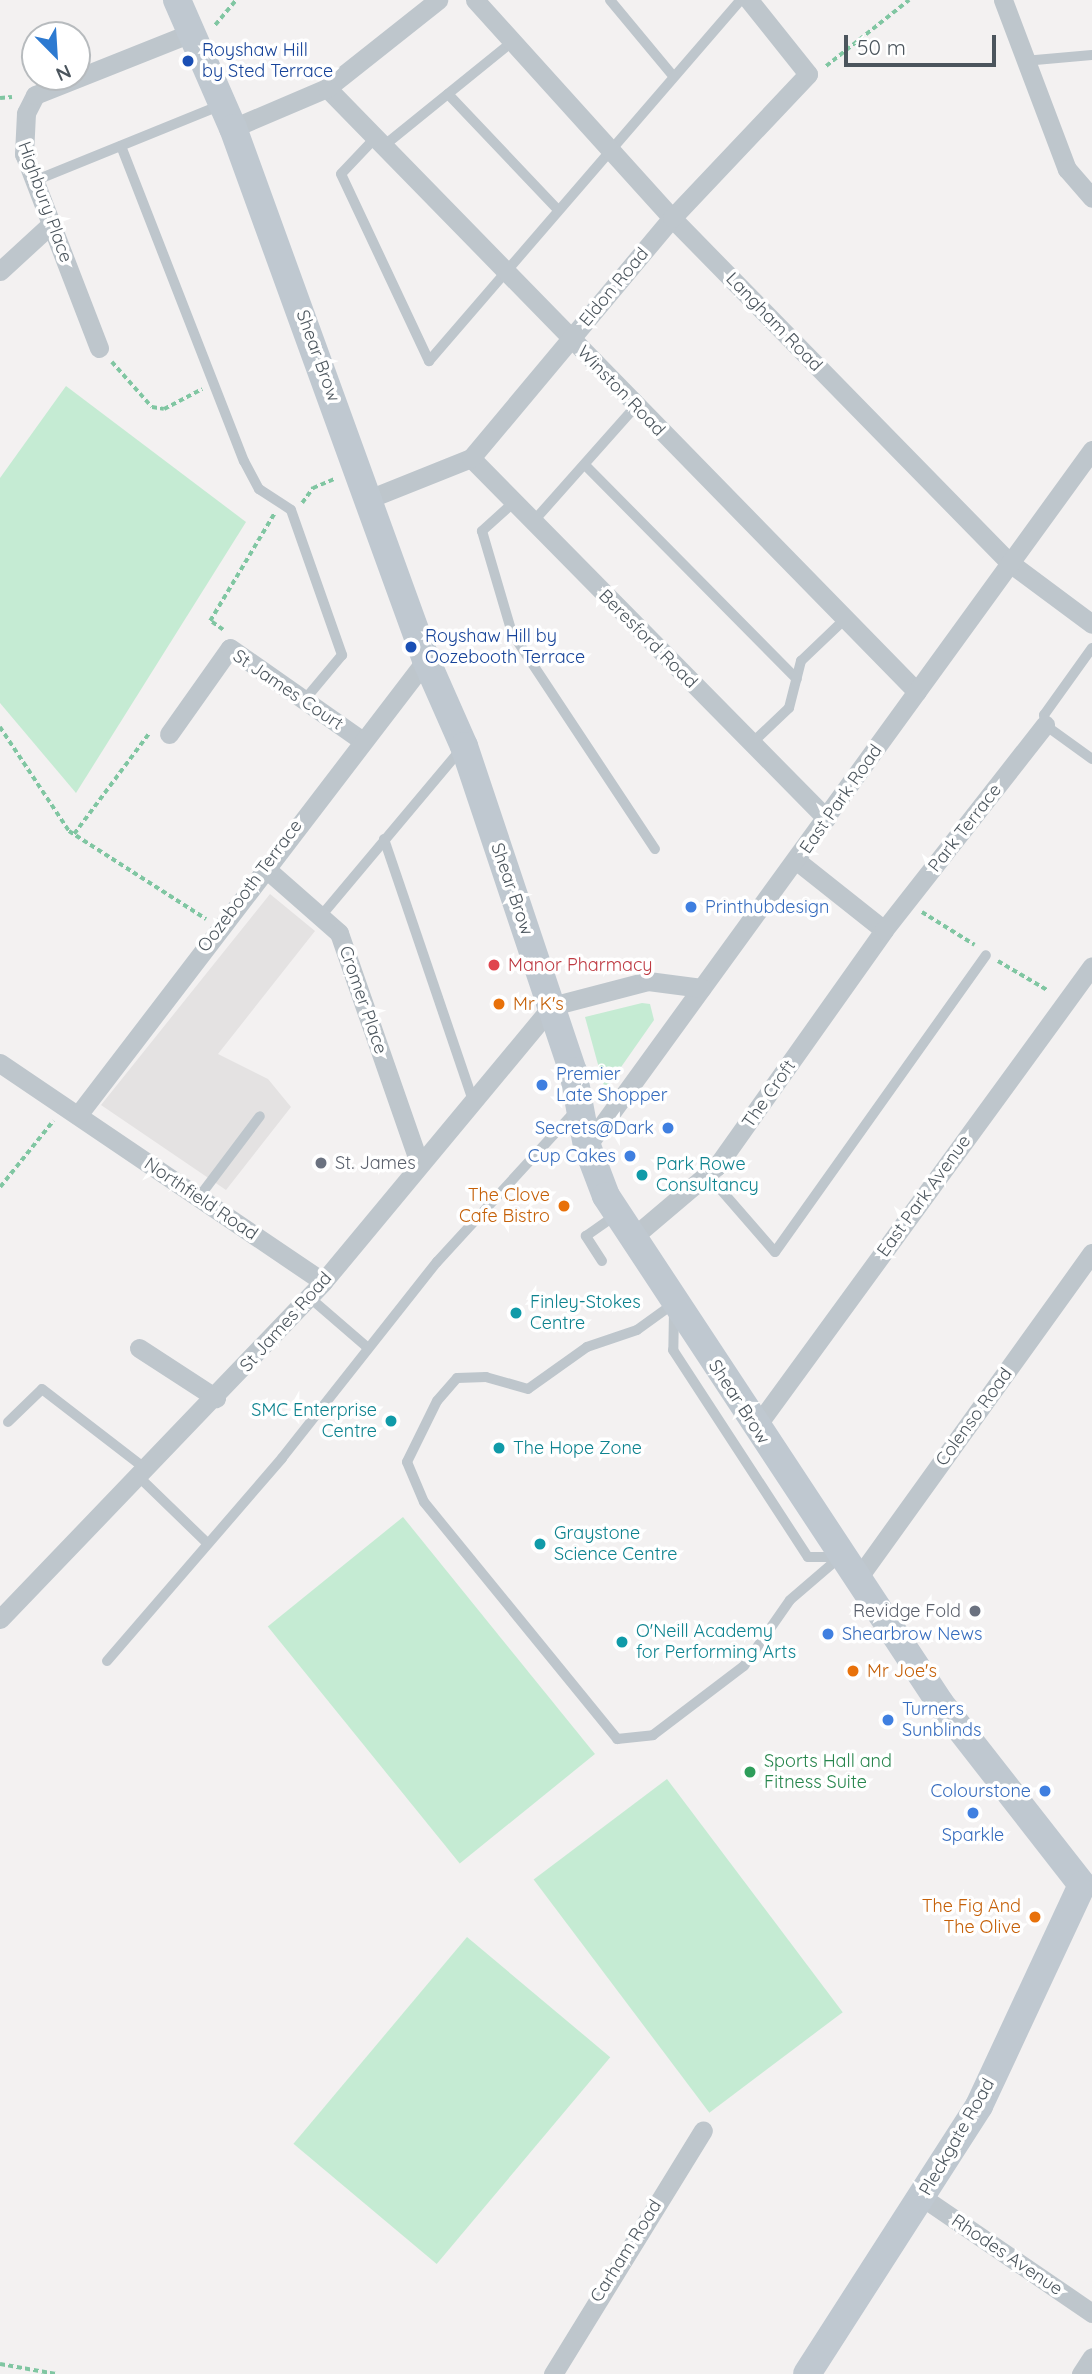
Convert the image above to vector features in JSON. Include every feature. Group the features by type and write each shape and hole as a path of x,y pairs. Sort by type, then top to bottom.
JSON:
{"main road":[{"name":"Shear Brow","path":"177,0 228,116 371,498 426,660 464,746 552,1006 580,1106 587,1146 617,1214 856,1581 1005,1795 1088,1882"},
{"name":"Pleckgate Road","path":"807,2374 979,2106 1088,1882"}],"street":[{"path":"228,116 327,88 438,0"},
{"name":"Langham Road","path":"475,0 672,218 1010,563 1092,624"},
{"path":"749,0 808,74"},
{"path":"1003,0 1067,169 1092,198"},
{"name":"Highbury Place","path":"99,348 34,181 21,134 35,95 191,33"},
{"name":"Eldon Road","path":"371,498 471,458 672,218 808,74"},
{"name":"Winston Road","path":"327,88 382,140 504,273 916,692"},
{"path":"0,271 51,225"},
{"name":"East Park Road","path":"587,1146 797,861 1092,450"},
{"name":"Beresford Road","path":"471,458 532,523 826,818"},
{"name":"St James Court","path":"169,734 230,648 306,698 363,741"},
{"name":"Oozebooth Terrace","path":"72,1110 426,660"},
{"name":"Park Terrace","path":"884,930 1045,724"},
{"path":"797,861 884,930"},
{"name":"Cromer Place","path":"264,867 339,933 419,1163"},
{"name":"The Croft","path":"632,1238 708,1175 884,930"},
{"name":"East Park Avenue","path":"756,1427 1092,966"},
{"path":"552,1006 648,981 702,988"},
{"name":"St James Road","path":"0,1619 216,1398 323,1282 419,1163 552,1006"},
{"name":"Northfield Road","path":"0,1063 323,1282"},
{"name":"Colenso Road","path":"856,1581 1092,1253"},
{"path":"139,1348 216,1398"},
{"name":"Carham Road","path":"553,2374 703,2130"},
{"name":"Rhodes Avenue","path":"922,2197 1092,2313"},
{"path":"1081,2374 1092,2357"}],"lane":[{"path":"610,0 673,76"},
{"path":"513,41 448,94 382,140 341,174 429,361 556,208 741,0"},
{"path":"1024,61 1092,55"},
{"path":"448,94 556,208"},
{"path":"34,181 121,146 228,116"},
{"path":"121,146 214,384 260,489 293,516 342,655 306,698"},
{"path":"532,523 636,406"},
{"path":"585,465 797,679"},
{"path":"513,503 482,531 512,633 655,849"},
{"path":"752,743 789,708 801,662 845,619"},
{"path":"1092,648 1044,715 1045,724 1092,760"},
{"path":"321,916 464,746"},
{"path":"384,839 473,1100"},
{"path":"708,1175 775,1252 986,955"},
{"path":"107,1661 523,1162 580,1106"},
{"path":"199,1197 260,1116"},
{"path":"602,1261 586,1236 617,1214"},
{"path":"309,1297 368,1348"},
{"path":"675,1303 637,1330 587,1347 528,1390 486,1377 457,1378 436,1401 407,1462 424,1502 617,1738 653,1735 744,1666 790,1600 840,1557"},
{"path":"675,1303 673,1350 710,1407 808,1557 840,1557"},
{"path":"8,1422 43,1389 143,1473 207,1544"}],"path":[{"path":"191,33 211,28 236,0"},
{"path":"808,74 909,0"},
{"path":"99,348 152,407 164,410 214,384"},
{"path":"293,516 313,488 360,469"},
{"path":"230,648 226,632 210,621 281,504"},
{"path":"0,727 74,834 217,929"},
{"path":"74,834 154,727 169,734"},
{"path":"0,1187 72,1110"},
{"path":"0,2364 56,2374"}],"shaded area":[{"path":"270,894 315,931 218,1054 268,1079 291,1107 226,1190 101,1105"}],"green space":[{"path":"66,386 246,522 76,793 0,703 0,478"},
{"path":"642,1003 650,1004 654,1020 605,1090 585,1017"},
{"path":"403,1517 595,1754 460,1864 268,1627"},
{"path":"667,1779 843,2012 709,2113 534,1880"},
{"path":"467,1937 610,2057 437,2264 293,2144"}],"place":[{"name":"Royshaw Hill by Sted Terrace","path":"188,61"},
{"name":"Royshaw Hill by Oozebooth Terrace","path":"411,647"},
{"name":"Printhubdesign","path":"691,907"},
{"name":"Manor Pharmacy","path":"494,965"},
{"name":"Mr K's","path":"499,1004"},
{"name":"Premier Late Shopper","path":"542,1085"},
{"name":"Secrets@Dark","path":"668,1128"},
{"name":"Cup Cakes","path":"630,1156"},
{"name":"St. James","path":"321,1163"},
{"name":"Park Rowe Consultancy","path":"642,1175"},
{"name":"The Clove Cafe Bistro","path":"564,1206"},
{"name":"Finley-Stokes Centre","path":"516,1313"},
{"name":"SMC Enterprise Centre","path":"391,1421"},
{"name":"The Hope Zone","path":"499,1448"},
{"name":"Graystone Science Centre","path":"540,1544"},
{"name":"Revidge Fold","path":"975,1611"},
{"name":"Shearbrow News","path":"828,1634"},
{"name":"O'Neill Academy for Performing Arts","path":"622,1642"},
{"name":"Mr Joe's","path":"853,1671"},
{"name":"Turners Sunblinds","path":"888,1720"},
{"name":"Sports Hall and Fitness Suite","path":"750,1772"},
{"name":"Colourstone","path":"1045,1791"},
{"name":"Sparkle","path":"973,1813"},
{"name":"The Fig And The Olive","path":"1035,1917"}]}
